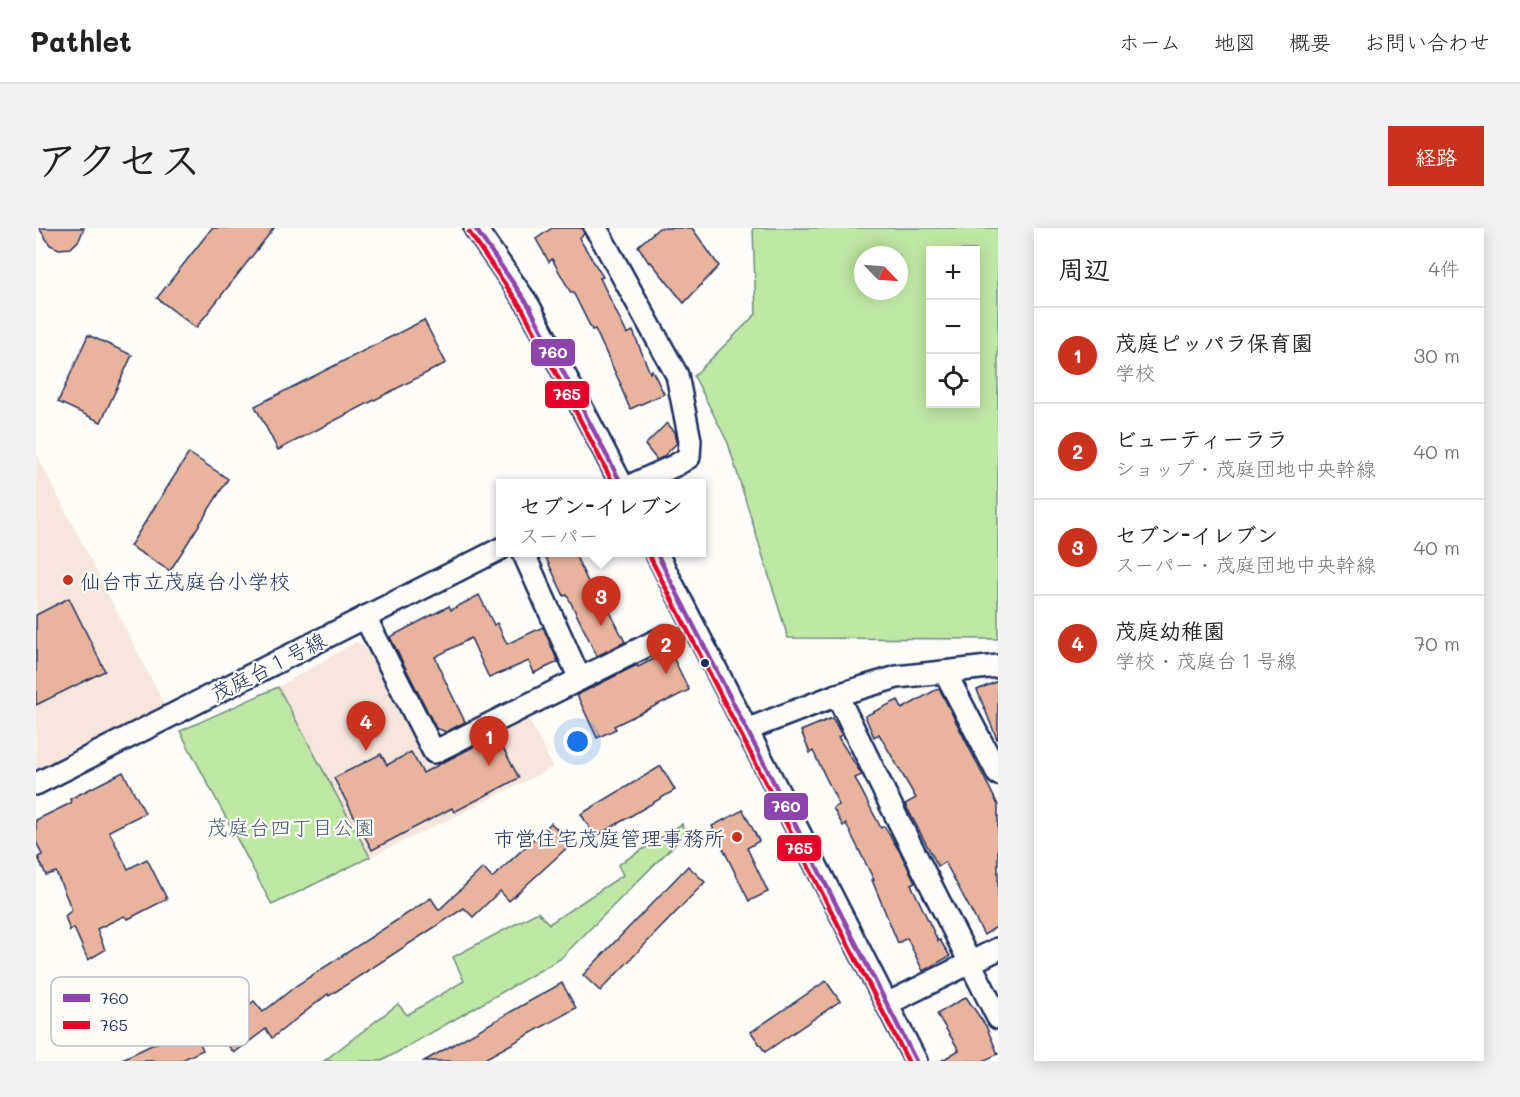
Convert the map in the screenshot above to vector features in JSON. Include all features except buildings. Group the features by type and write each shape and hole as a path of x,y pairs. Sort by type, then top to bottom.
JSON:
{"street":[{"path":"475,228 529,306 619,479"},
{"path":"603,231 677,375 690,440 689,457 645,479"},
{"name":"茂庭台１号線","path":"36,784 496,552"},
{"path":"525,557 580,679"},
{"path":"659,557 916,1061"},
{"path":"365,617 434,752 666,636"},
{"path":"746,730 837,695 897,677 998,666"},
{"path":"945,672 998,774"},
{"path":"837,695 998,1018"},
{"path":"887,1005 998,949"}],"shaded area":[{"name":"仙台市立茂庭台小学校","path":"36,453 165,706 36,770"},
{"path":"356,642 370,650 426,766 526,714 553,767 370,857 278,687"}],"green space":[{"path":"753,228 998,228 998,639 788,638 728,443 694,376 756,314"},
{"name":"茂庭台四丁目公園","path":"278,687 370,857 272,905 180,731"},
{"path":"682,824 685,834 560,959 382,1061 324,1061 398,1004 407,1015 464,981 453,957 538,912 549,924 623,875 618,865"}],"transit line":[{"name":"760","path":"475,228 529,306 619,479"},
{"name":"765","path":"469,232 523,310 611,479"},
{"name":"765","path":"650,557 908,1061"},
{"name":"760","path":"659,557 916,1061"}],"place":[{"name":"仙台市立茂庭台小学校","path":"68,580"},
{"name":"セブン-イレブン","path":"601,626"},
{"name":"ビューティーララ","path":"666,674"},
{"name":"茂庭幼稚園","path":"366,751"},
{"name":"茂庭ピッパラ保育園","path":"489,766"},
{"name":"市営住宅茂庭管理事務所","path":"737,837"}]}
